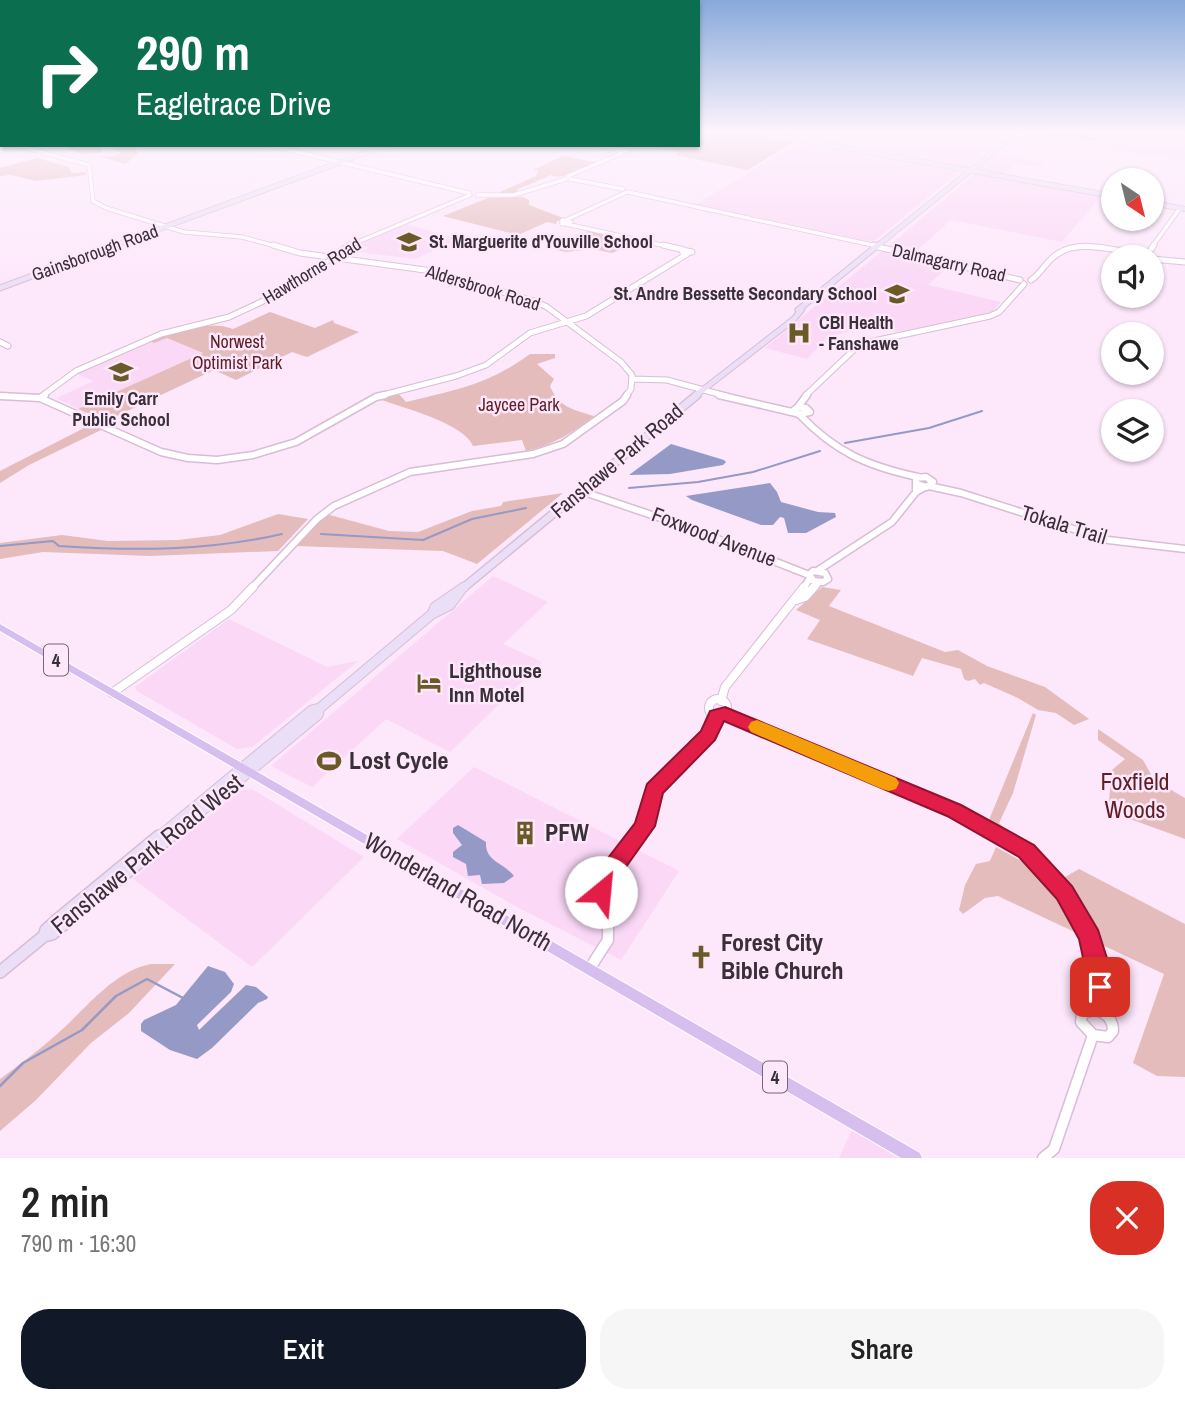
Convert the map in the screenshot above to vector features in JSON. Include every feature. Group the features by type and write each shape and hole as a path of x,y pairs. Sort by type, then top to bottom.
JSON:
{"main road":[{"name":"Gainsborough Road","path":"0,288 278,185"},
{"name":"Fanshawe Park Road","path":"245,769 318,715 320,708 432,614 440,611 460,594 461,590 953,185"},
{"path":"1047,185 1101,194"},
{"path":"1164,205 1182,208"},
{"name":"Wonderland Road North","path":"0,627 915,1158"},
{"name":"Fanshawe Park Road West","path":"0,972 44,936 46,930 57,920 245,769"}],"street":[{"name":"Aldersbrook Road","path":"91,185 91,197 95,204 168,226 199,234 242,237 290,251 425,270 540,303 621,362 632,379"},
{"path":"433,185 469,194 477,192 477,195 500,197 524,195 550,185"},
{"name":"Dalmagarry Road","path":"600,185 878,246 1022,282"},
{"path":"0,396 40,398 161,452 198,460 235,458 267,452 296,442 376,397 468,373 486,365 530,334 593,312 681,252 570,222 625,191"},
{"name":"Hawthorne Road","path":"40,398 76,371 161,334 222,320 280,294 348,246 469,194"},
{"path":"1158,245 1182,208"},
{"path":"797,411 808,391 860,344 990,316 999,312 1022,282 1033,284 1031,280 1064,251 1101,250"},
{"path":"1164,260 1185,262"},
{"path":"0,342 9,346 0,350"},
{"path":"112,693 231,610 317,519 334,506 395,477 419,470 533,454 563,444 623,401 628,395 632,379 667,380 750,403 807,415"},
{"name":"Tokala Trail","path":"803,400 807,415 821,437 867,463 902,474 922,484 945,488 1108,540 1185,549"},
{"name":"Tokala Trail","path":"797,411 807,415"},
{"path":"796,600 805,597 819,582 827,580 828,570 838,556 892,522 922,484"},
{"name":"Foxwood Avenue","path":"583,489 812,574"},
{"path":"721,701 725,687 796,600 812,574 828,570"},
{"path":"812,574 819,582"},
{"path":"590,968 608,940 608,926 601,901 606,877 645,826 654,790 708,735 721,715 728,705 721,701 708,704 708,710 721,715 954,811 1027,851 1064,892 1090,937 1099,971 1100,1011"},
{"path":"1090,1009 1100,1011 1110,1018 1113,1031 1103,1038 1093,1035 1082,1023 1082,1013 1090,1009"},
{"path":"1043,1158 1056,1153 1093,1035"}],"shaded area":[{"path":"728,185 943,185 873,242 695,205"},
{"path":"961,185 1041,185 1101,195 1062,242 951,220 915,252 889,246"},
{"name":"St. Marguerite d'Youville School","path":"405,224 459,239 415,259 359,252 368,248 359,244"},
{"name":"St. Andre Bessette Secondary School","path":"883,250 950,265 928,285 1001,302 993,311 980,317 896,332 868,325 827,338 807,359 765,348"},
{"name":"Emily Carr Public School","path":"167,338 203,353 78,409 57,398 93,381 77,374 150,341 155,343"},
{"path":"493,576 548,602 503,644 542,662 450,752 386,719 312,787 271,766"},
{"path":"229,619 327,667 358,661 252,747 237,749 137,691 135,687"},
{"path":"474,767 679,871 621,960 517,907 397,839"},
{"path":"252,789 364,857 252,967 133,879 239,791"},
{"path":"853,1128 904,1158 839,1158"}],"green space":[{"path":"516,185 528,185 516,190 523,194 491,196"},
{"path":"523,197 529,200 529,205 566,219 557,221 556,224 547,222 518,235 443,216 488,198"},
{"path":"590,230 639,242 612,253 593,249 566,252 557,250"},
{"name":"Norwest Optimist Park","path":"270,312 315,328 333,320 334,323 359,332 307,357 292,352 236,380 214,370 106,421 78,409 203,353 167,338 154,343 150,341 203,326 233,329"},
{"name":"Jaycee Park","path":"530,354 555,354 555,358 537,364 554,379 550,386 553,393 568,407 594,416 562,438 526,451 522,440 473,446 458,430 446,423 379,399 398,393 406,402 456,390 500,373"},
{"path":"90,425 101,430 29,465 0,483 0,471"},
{"path":"563,493 477,564 443,551 295,546 326,514 389,531 418,532 472,511 501,506 503,502"},
{"path":"278,514 308,519 278,551 150,556 43,552 0,559 0,543 62,535 108,541 178,540 220,535"},
{"path":"822,587 841,590 829,606 945,652 958,650 987,666 1045,687 1089,719 1074,725 1056,713 1038,710 984,683 980,685 975,679 968,681 964,679 961,669 922,658 913,676 807,639 820,620 796,610"},
{"path":"1033,713 1036,715 1013,793 999,823 1062,879 1079,869 1185,924 1185,1077 1157,1076 1133,1063 1164,974 998,896 985,898 963,914 959,910 965,885 976,864 990,861 996,847 1025,863 989,820"},
{"name":"Foxfield Woods","path":"1098,729 1143,760 1154,780 1185,798 1185,839 1108,811 1112,770 1125,759 1098,740"},
{"path":"151,964 175,964 129,1013 91,1043 36,1100 0,1131 0,1079 49,1041 112,983 137,968"}],"water":[{"path":"671,444 726,462 723,465 670,474 629,475"},
{"path":"770,483 781,502 818,512 835,513 836,517 806,533 788,533 784,518 780,517 773,525 761,525 686,496"},
{"path":"458,825 486,842 488,854 514,876 504,883 482,884 480,875 468,876 466,864 453,857 453,852 462,845 453,833 453,828"},
{"path":"208,966 225,972 234,984 231,992 197,1025 199,1030 246,985 256,987 268,997 197,1059 170,1050 141,1031 141,1024 176,1005"}],"waterway":[{"path":"845,443 929,428 982,411"},
{"path":"629,488 698,482 753,472 820,451"},
{"path":"321,534 423,540 472,519 526,508"},
{"path":"0,546 53,541 59,546 116,549 199,547 282,534"},
{"path":"0,1086 23,1063 82,1030 116,996 147,979 183,998"}],"slow traffic":[{"path":"757,727 889,783"}],"place":[{"name":"St. Marguerite d'Youville School","path":"409,242"},
{"name":"St. Andre Bessette Secondary School","path":"897,294"},
{"name":"CBI Health - Fanshawe","path":"799,333"},
{"name":"Emily Carr Public School","path":"121,372"},
{"name":"Lighthouse Inn Motel","path":"429,683"},
{"name":"Lost Cycle","path":"329,761"},
{"name":"PFW","path":"525,833"},
{"name":"Forest City Bible Church","path":"701,957"}],"route":[{"path":"601,892 606,877 645,826 654,790 703,741 717,715 725,714 954,811 1027,851 1064,892 1090,937 1099,971 1100,987"}]}
